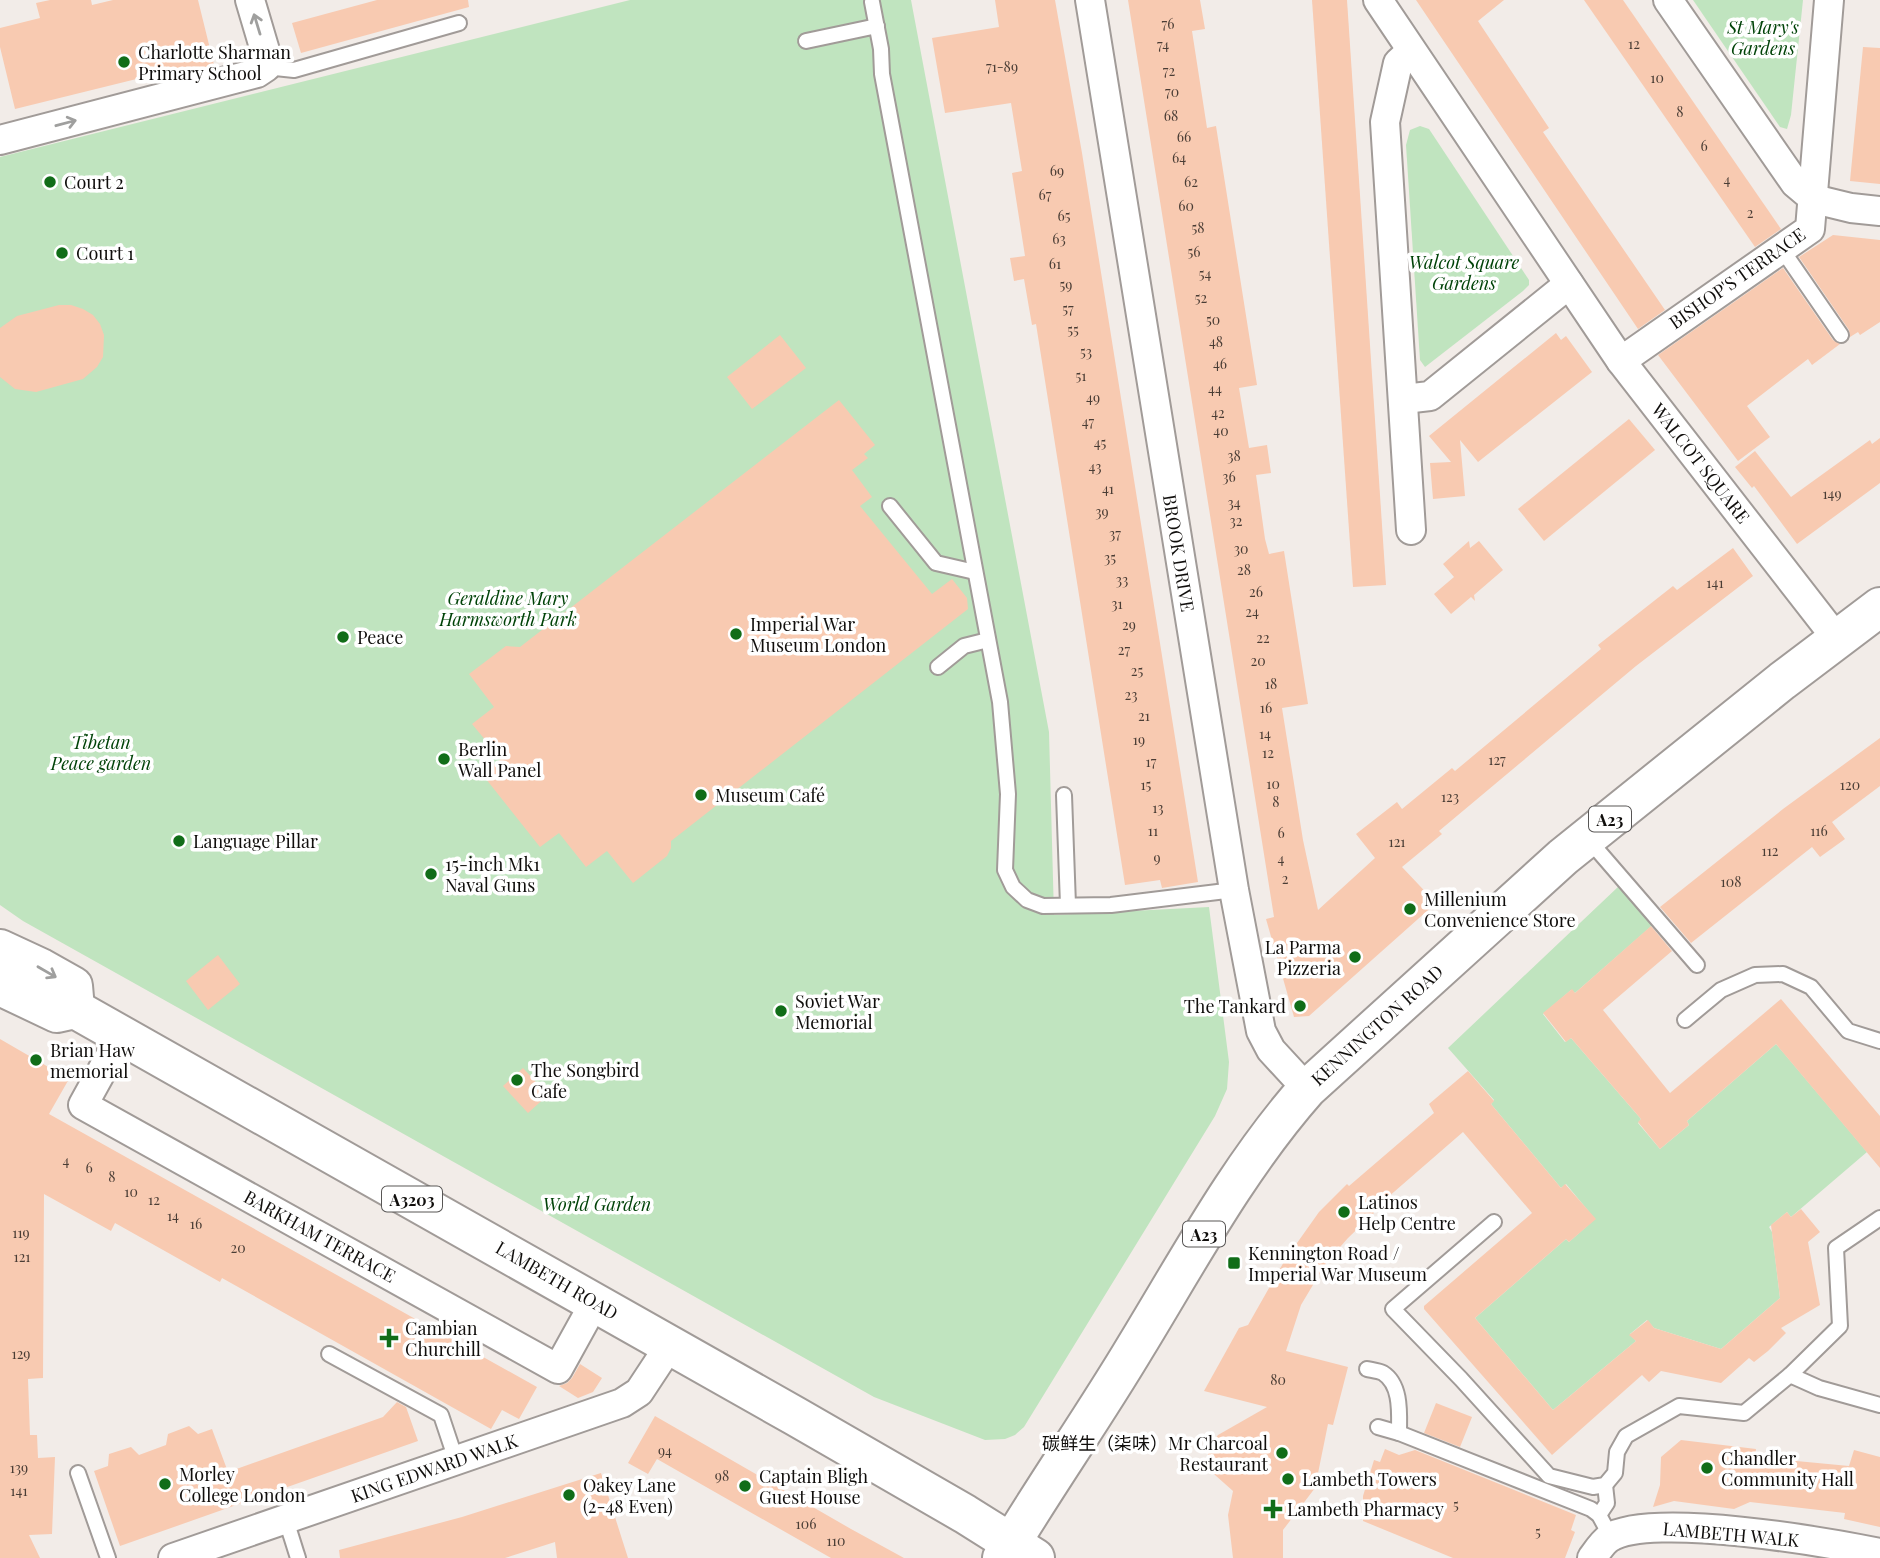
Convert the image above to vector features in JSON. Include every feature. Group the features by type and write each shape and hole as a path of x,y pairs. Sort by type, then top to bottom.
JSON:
{"main road":[{"name":"KENNINGTON ROAD","path":"1016,1553 1200,1241 1272,1132 1307,1089 1587,838 1880,607"},
{"path":"0,949 73,986 75,1009"},
{"name":"LAMBETH ROAD","path":"0,986 57,1013 75,1009 965,1514 1016,1553"}],"street":[{"path":"0,140 257,73 266,67 266,54 250,0"},
{"name":"BROOK DRIVE","path":"1090,0 1234,890 1261,1031 1271,1049 1307,1089"},
{"name":"WALCOT SQUARE","path":"1378,0 1621,361 1837,639"},
{"path":"1668,0 1795,183 1814,199 1851,208 1880,211"},
{"path":"1814,199 1814,163 1829,0"},
{"path":"1411,51 1398,63 1385,122 1411,530"},
{"name":"BISHOP'S TERRACE","path":"1621,361 1810,229 1814,199"},
{"path":"1404,399 1430,396 1569,284"},
{"name":"BARKHAM TERRACE","path":"121,1036 83,1105 558,1369 595,1302"},
{"name":"KING EDWARD WALK","path":"173,1558 630,1399 648,1382 670,1345"},
{"path":"1592,1558 1605,1526"},
{"name":"LAMBETH WALK","path":"1605,1526 1776,1535 1880,1553"}],"lane":[{"path":"872,2 881,49 882,74 1000,702 1008,794 1005,870 1013,887 1027,900 1043,906 1111,905 1234,890"},
{"path":"266,67 294,70 459,23"},
{"path":"806,41 877,26"},
{"path":"1780,248 1841,335"},
{"path":"890,506 936,563 975,572"},
{"path":"938,667 964,646 988,640"},
{"path":"1063,795 1068,905"},
{"path":"1587,838 1697,965"},
{"path":"1685,1020 1721,990 1755,975 1783,974 1811,987 1848,1031 1880,1041"},
{"path":"1494,1222 1393,1309 1549,1476 1593,1487 1605,1485 1615,1473 1617,1452 1626,1436 1679,1406 1744,1413 1790,1375 1840,1326 1836,1248 1880,1218"},
{"path":"329,1354 440,1415 456,1460"},
{"path":"1367,1369 1384,1374 1395,1388 1399,1406 1399,1433"},
{"path":"1790,1375 1819,1388 1880,1405"},
{"path":"1378,1427 1591,1509 1605,1526"},
{"path":"78,1473 108,1558"},
{"path":"1605,1485 1605,1526"},
{"path":"286,1520 298,1558"}],"green space":[{"name":"Geraldine Mary Harmsworth Park","path":"630,0 911,0 1049,732 1054,915 1209,907 1229,1062 1227,1089 1215,1116 1024,1427 1005,1439 985,1440 874,1397 23,921 0,905 0,157"},
{"name":"St Mary's Gardens","path":"1693,0 1803,0 1791,115 1787,129 1780,127"},
{"name":"Walcot Square Gardens","path":"1420,126 1429,129 1529,280 1529,285 1523,291 1425,367 1420,360 1406,145 1410,130"},
{"path":"1619,886 1655,923 1575,993 1571,990 1543,1014 1565,1042 1571,1038 1641,1119 1638,1123 1660,1149 1689,1125 1687,1121 1776,1044 1867,1152 1791,1217 1787,1212 1769,1227 1772,1232 1780,1298 1721,1349 1654,1328 1647,1320 1630,1334 1636,1341 1553,1410 1475,1318 1566,1239 1569,1242 1595,1219 1566,1184 1561,1188 1491,1104 1494,1100 1448,1048"}],"building":[{"name":"Charlotte Sharman Primary School","path":"50,0 91,0 92,5 113,0 198,0 214,65 182,73 181,68 15,109 0,47 0,28 40,18 36,3"},
{"path":"377,0 468,0 469,7 301,53 292,23"},
{"path":"995,0 1055,0 1082,153 1198,882 1162,888 1160,880 1125,885 1036,324 1032,325 1024,279 1014,281 1010,258 1025,256 1012,173 1022,171 1011,103 945,113 932,38 999,27"},
{"path":"1128,0 1200,0 1205,29 1192,31 1207,128 1216,126 1257,385 1239,388 1249,448 1267,445 1271,473 1256,475 1265,539 1269,554 1284,551 1308,704 1282,708 1303,840 1318,910 1375,858 1356,834 1397,802 1402,809 1452,768 1455,771 1601,649 1598,645 1673,586 1677,590 1733,548 1753,576 1636,666 1439,831 1442,834 1402,867 1436,903 1309,1016 1294,1017 1266,919 1274,917"},
{"path":"1312,0 1347,0 1386,585 1353,587"},
{"path":"1416,0 1504,0 1478,21 1549,128 1543,132 1665,310 1638,329"},
{"path":"1584,0 1623,0 1781,229 1755,247"},
{"path":"1863,47 1880,48 1880,184 1850,181"},
{"path":"1833,235 1880,240 1880,322 1860,335 1858,332 1850,337 1849,330 1799,257"},
{"path":"1783,268 1833,340 1840,344 1812,365 1808,359 1747,406 1770,437 1738,461 1658,355"},
{"path":"59,305 71,305 93,315 104,335 103,357 97,367 83,379 36,392 15,389 0,377 0,328 17,316"},
{"path":"1556,333 1561,340 1566,336 1592,372 1478,462 1460,440 1465,496 1433,499 1430,463 1451,462 1429,436"},
{"path":"780,335 806,368 752,409 727,377"},
{"name":"Imperial War Museum London","path":"839,400 875,445 864,454 868,458 852,470 872,497 860,506 932,594 952,579 967,598 968,609 671,841 667,856 633,883 607,851 586,867 559,833 540,847 482,774 501,759 472,724 494,707 469,674 506,646 520,647"},
{"path":"1629,419 1655,450 1544,541 1518,509"},
{"path":"1880,438 1880,483 1797,544 1754,486 1752,488 1735,467 1755,451 1791,497 1870,440 1872,444"},
{"path":"1469,541 1470,548 1479,541 1503,570 1474,595 1475,601 1471,597 1451,614 1434,594 1454,577 1443,564"},
{"path":"1880,738 1880,786 1832,822 1845,839 1820,857 1812,847 1691,943 1660,907 1783,809"},
{"path":"1651,926 1672,951 1603,1010 1670,1093 1781,999 1880,1116 1880,1168 1776,1044 1687,1121 1689,1125 1660,1149 1638,1122 1641,1119 1571,1038 1566,1042 1543,1013 1572,989 1575,993"},
{"path":"218,955 240,984 208,1010 186,981"},
{"path":"0,1039 69,1079 49,1114 537,1387 519,1419 502,1410 491,1429 222,1278 220,1282 115,1223 111,1231 44,1194 43,1378 28,1379 30,1435 37,1435 38,1458 55,1457 52,1534 29,1535 40,1558 0,1558"},
{"path":"523,1068 548,1095 528,1113 503,1086"},
{"path":"1468,1071 1494,1101 1491,1104 1561,1188 1565,1184 1596,1219 1569,1242 1566,1239 1475,1318 1553,1410 1636,1341 1629,1335 1648,1320 1654,1328 1721,1349 1780,1298 1771,1225 1787,1212 1791,1217 1801,1209 1820,1232 1808,1242 1820,1305 1781,1328 1786,1333 1768,1351 1754,1362 1749,1358 1721,1383 1661,1371 1649,1382 1642,1375 1552,1455 1424,1309 1424,1306 1532,1213 1463,1132 1372,1211 1374,1213 1326,1263 1301,1305 1286,1351 1348,1367 1333,1425 1328,1424 1315,1488 1283,1530 1283,1558 1233,1558 1228,1515 1233,1491 1215,1475 1209,1465 1208,1454 1218,1435 1267,1407 1204,1391 1239,1328 1248,1325 1285,1260 1319,1212 1347,1184 1349,1186 1434,1113 1429,1104"},
{"path":"580,1364 602,1378 593,1392 578,1398 559,1386 572,1378"},
{"name":"Morley College London","path":"397,1402 406,1407 418,1441 120,1546 94,1471 108,1466 109,1454 131,1447 139,1455 166,1445 168,1434 189,1426 198,1434 212,1429 228,1472 383,1417"},
{"path":"1436,1403 1472,1417 1460,1447 1424,1433"},
{"path":"655,1416 904,1558 831,1558 657,1459 648,1474 628,1463"},
{"path":"1681,1440 1756,1449 1755,1457 1849,1466 1854,1450 1880,1457 1880,1527 1844,1519 1845,1513 1750,1502 1734,1509 1674,1501 1653,1507 1660,1485 1661,1457"},
{"path":"1385,1449 1399,1455 1415,1450 1576,1515 1571,1530 1575,1532 1565,1558 1453,1558 1363,1521 1363,1496 1374,1460 1380,1462"},
{"name":"Oakey Lane (2-48 Even)","path":"601,1473 628,1558 557,1558 555,1542 505,1558 340,1558 339,1550 462,1517"}],"place":[{"name":"Charlotte Sharman Primary School","path":"124,62"},
{"name":"Court 2","path":"50,182"},
{"name":"Court 1","path":"62,253"},
{"name":"Imperial War Museum London","path":"736,634"},
{"name":"Peace","path":"343,637"},
{"name":"Berlin Wall Panel","path":"444,759"},
{"name":"Museum Café","path":"701,795"},
{"name":"Language Pillar","path":"179,841"},
{"name":"15-inch Mk1 Naval Guns","path":"431,874"},
{"name":"Millenium Convenience Store","path":"1410,909"},
{"name":"La Parma Pizzeria","path":"1355,957"},
{"name":"The Tankard","path":"1300,1006"},
{"name":"Soviet War Memorial","path":"781,1011"},
{"name":"Brian Haw memorial","path":"36,1060"},
{"name":"The Songbird Cafe","path":"517,1080"},
{"name":"Latinos Help Centre","path":"1344,1212"},
{"name":"Kennington Road / Imperial War Museum","path":"1234,1263"},
{"name":"Cambian Churchill","path":"389,1338"},
{"name":"碳鲜生（柒味）Mr Charcoal Restaurant","path":"1282,1453"},
{"name":"Chandler Community Hall","path":"1707,1468"},
{"name":"Lambeth Towers","path":"1288,1479"},
{"name":"Morley College London","path":"165,1484"},
{"name":"Captain Bligh Guest House","path":"745,1486"},
{"name":"Oakey Lane (2-48 Even)","path":"569,1495"},
{"name":"Lambeth Pharmacy","path":"1273,1509"}],"park label":[{"name":"Tibetan Peace garden","path":"101,752"},
{"name":"World Garden","path":"597,1204"}]}
